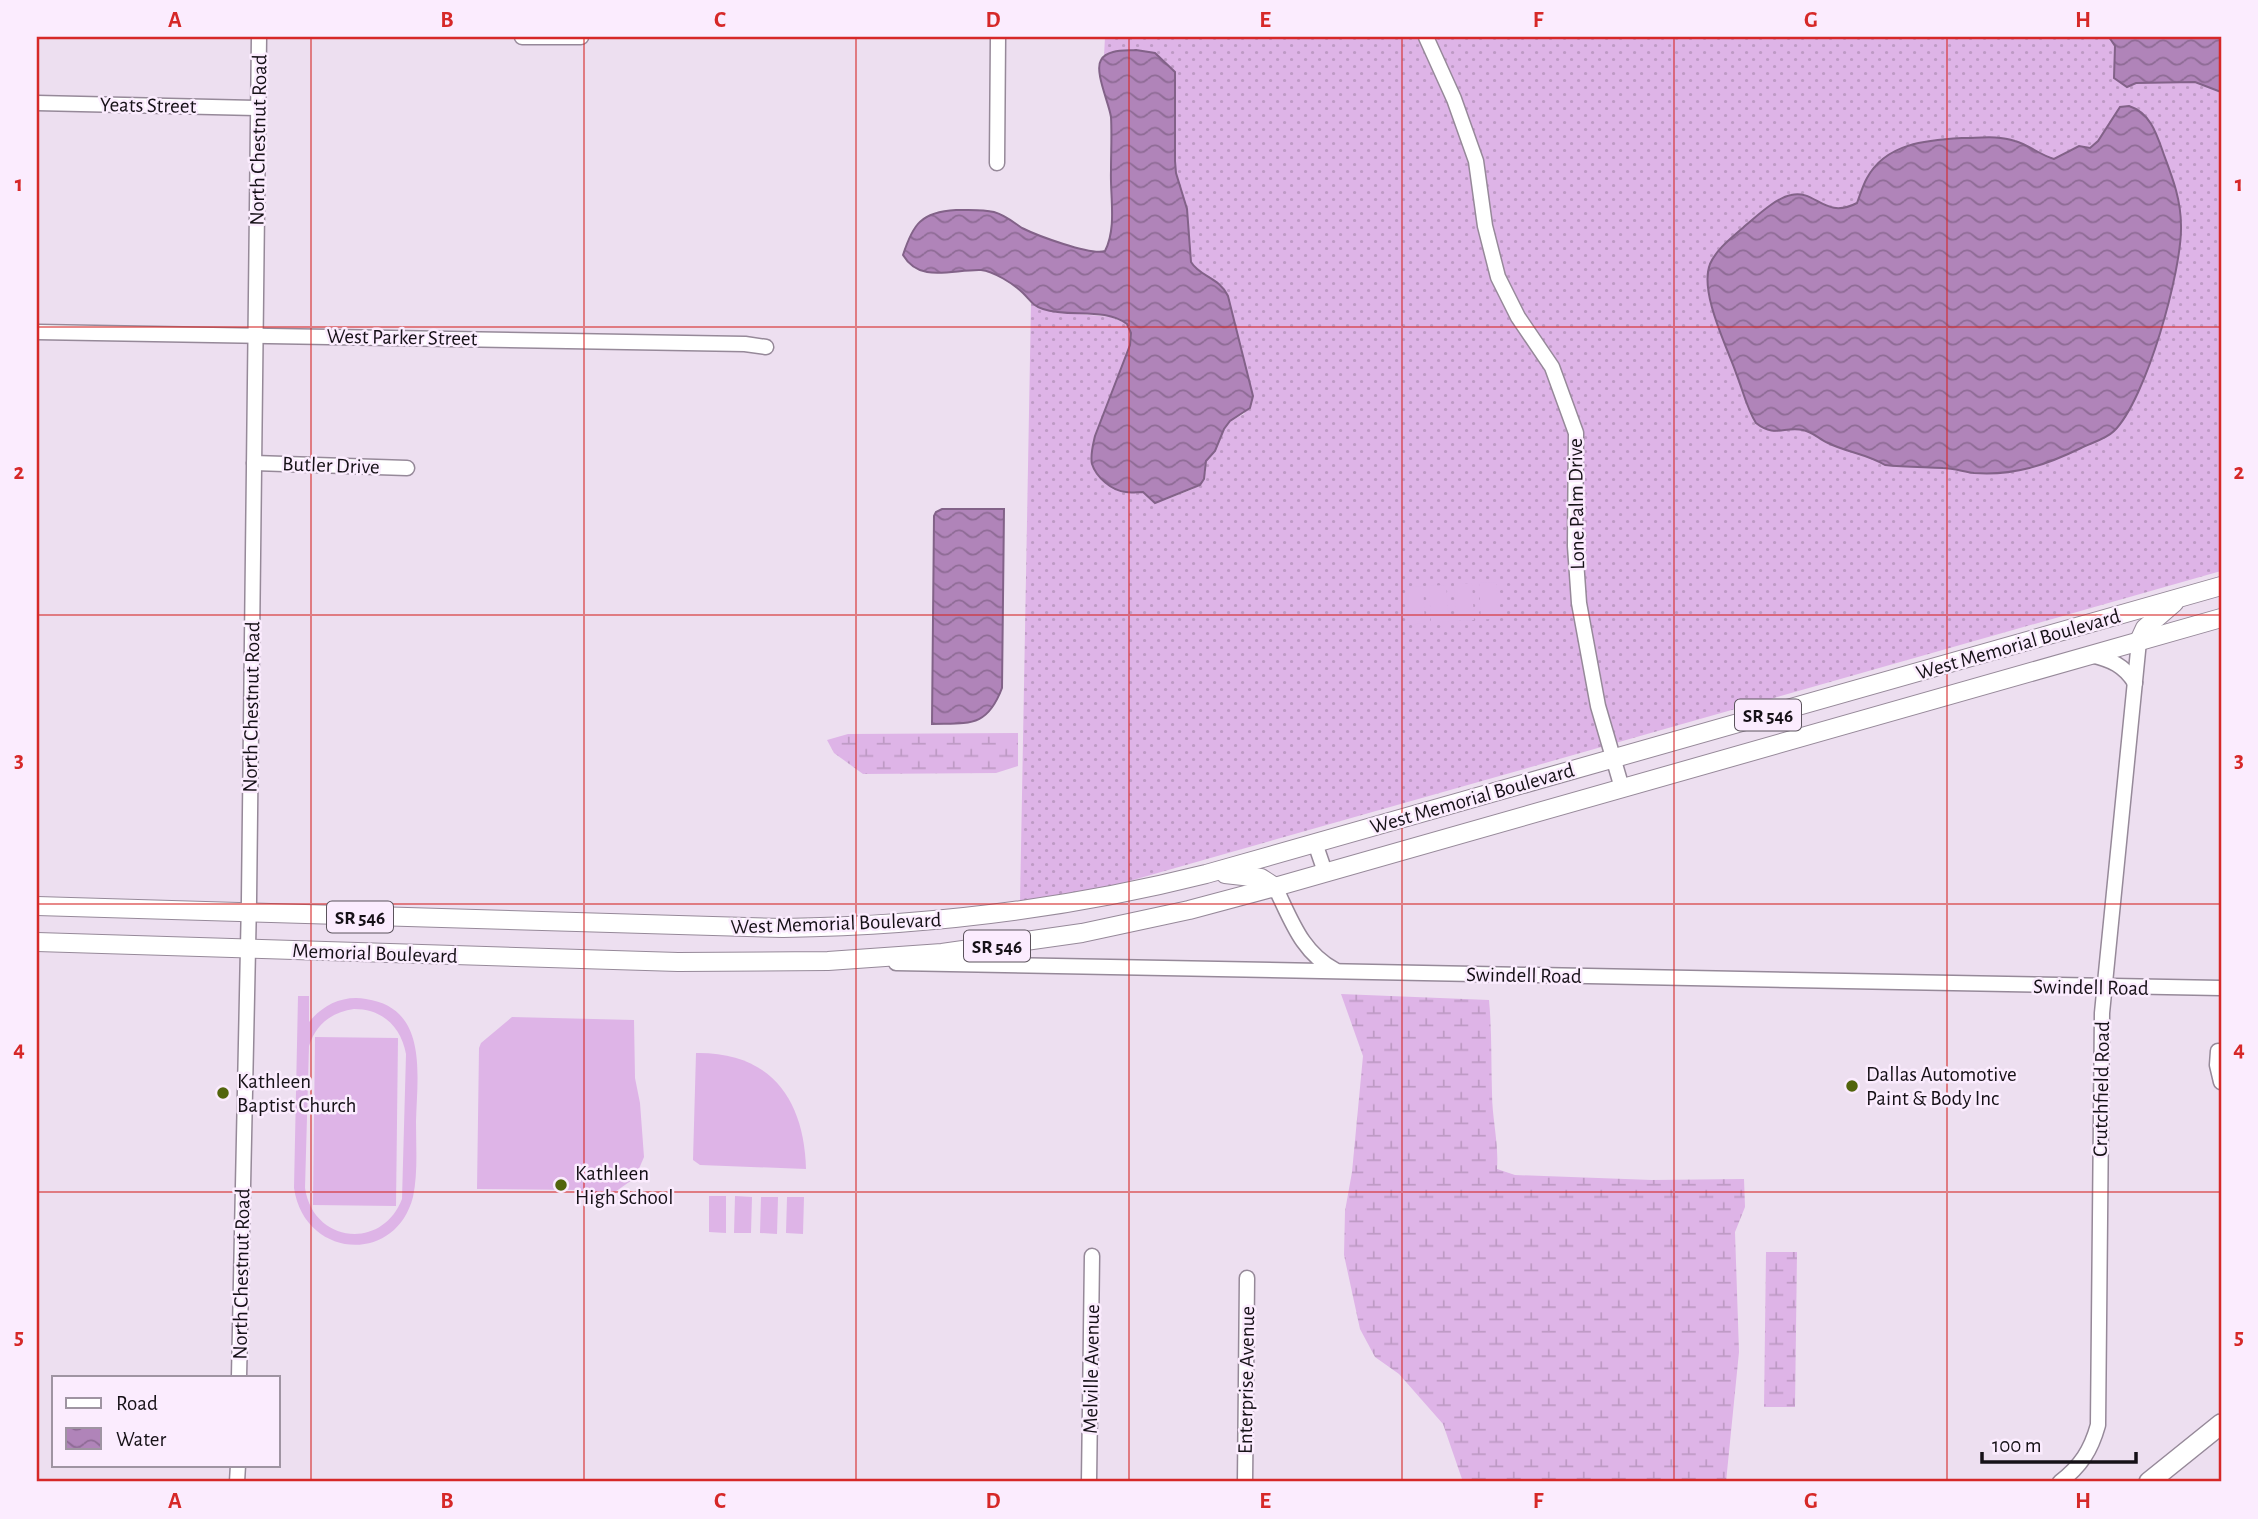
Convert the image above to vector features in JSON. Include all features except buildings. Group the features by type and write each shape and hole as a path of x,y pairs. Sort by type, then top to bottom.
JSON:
{"highway":[{"path":"2149,1482 2221,1424"}],"main road":[{"name":"West Memorial Boulevard","path":"709,926 859,926 973,918 1125,894 1206,874 2221,586"},
{"path":"2139,641 2145,628 2183,597"},
{"name":"SR 546","path":"2139,641 2221,618"},
{"path":"2092,623 2102,627 2125,628 2135,634 2139,641"},
{"name":"West Memorial Boulevard","path":"714,963 828,961 942,953 1082,933 1189,910 2139,641"},
{"path":"1206,874 1261,878 1275,887"},
{"name":"Memorial Boulevard","path":"37,906 709,926"},
{"name":"Memorial Boulevard","path":"37,942 714,963"}],"street":[{"name":"North Chestnut Road","path":"239,1376 260,37"},
{"path":"522,37 581,37"},
{"path":"997,163 998,37"},
{"name":"Lone Palm Drive","path":"1426,37 1458,108 1476,160 1485,226 1498,277 1518,317 1552,367 1576,433 1575,547 1579,603 1598,706 1622,788"},
{"name":"Yeats Street","path":"37,103 259,108"},
{"name":"West Parker Street","path":"37,332 745,344 766,347"},
{"name":"Butler Drive","path":"254,463 407,467"},
{"name":"Crutchfield Road","path":"2060,1482 2078,1467 2088,1454 2098,1424 2103,987 2139,641"},
{"path":"2091,655 2120,665 2135,683"},
{"path":"1315,843 1325,872"},
{"path":"1275,887 1300,940 1320,962 1339,972"},
{"path":"1287,971 1301,959 1300,940"},
{"name":"Swindell Road","path":"828,961 2221,988"},
{"path":"2218,1051 2217,1065 2221,1082"},
{"name":"Melville Avenue","path":"1089,1482 1092,1256"},
{"name":"Enterprise Avenue","path":"1245,1482 1247,1278"}],"green space":[{"path":"1105,37 2221,37 2221,571 1112,886 1020,904 1031,303 1058,312 1111,317 1127,324 1131,333 1130,345 1095,436 1127,493 1143,492 1152,498 1165,500 1193,489 1206,472 1206,461 1224,429 1230,421 1244,414 1253,396 1228,296 1220,286 1191,263 1187,209 1175,161 1176,83 1136,50 1112,52 1104,56"},
{"path":"1496,582 1499,618 1481,620 1479,583"},
{"path":"1472,583 1474,620 1457,621 1454,584"},
{"path":"1446,585 1449,622 1431,623 1429,586"},
{"path":"1423,586 1425,623 1408,625 1406,587"},
{"path":"1018,733 1018,766 996,773 863,774 834,753 827,740 848,734"},
{"path":"1341,994 1489,1000 1497,1169 1515,1175 1652,1180 1744,1179 1745,1207 1735,1232 1739,1352 1726,1482 1463,1482 1443,1424 1399,1374 1375,1357 1360,1329 1344,1255 1345,1211 1352,1172 1363,1056"},
{"path":"298,996 309,996 309,1022 327,1006 342,1000 358,998 386,1005 401,1016 410,1030 417,1065 416,1179 413,1197 403,1219 388,1235 370,1243 350,1245 331,1240 314,1229 301,1211 294,1188","holes":["354,1009 374,1012 389,1021 404,1044 406,1054 402,1199 392,1216 380,1227 365,1233 349,1234 334,1229 321,1220 311,1206 305,1188 309,1046 316,1031 332,1016"]},
{"path":"512,1017 634,1020 635,1078 640,1103 644,1157 635,1178 609,1196 587,1195 580,1190 477,1189 479,1048 481,1043"},
{"path":"315,1037 398,1038 396,1206 313,1205"},
{"path":"696,1053 722,1055 745,1061 778,1084 799,1121 806,1169 700,1165 693,1160"},
{"path":"709,1196 726,1196 726,1233 709,1232"},
{"path":"735,1196 752,1197 751,1233 734,1233"},
{"path":"761,1197 778,1197 777,1234 760,1233"},
{"path":"787,1197 804,1197 803,1234 786,1233"},
{"path":"1766,1252 1797,1252 1795,1407 1764,1407"}],"water":[{"path":"2109,37 2221,37 2221,92 2195,82 2136,83 2127,87 2114,78 2115,46"},
{"path":"1136,50 1155,53 1175,72 1176,173 1187,209 1191,262 1220,285 1228,296 1253,396 1250,408 1230,421 1224,429 1215,451 1206,461 1204,479 1200,485 1155,503 1143,492 1126,492 1110,486 1097,474 1092,464 1095,436 1130,345 1131,333 1127,324 1097,314 1043,309 1003,278 991,273 981,270 928,272 910,264 903,255 920,222 934,214 956,210 994,212 1051,240 1076,248 1105,251 1112,222 1111,117 1099,65 1108,54"},
{"path":"2129,106 2148,119 2156,133 2180,207 2180,246 2169,302 2150,364 2126,415 2111,434 2042,464 2003,473 1974,473 1947,468 1885,465 1835,446 1807,431 1774,431 1756,423 1721,334 1708,289 1713,258 1746,225 1773,203 1791,195 1807,196 1836,208 1857,203 1875,166 1896,150 1922,142 2002,138 2020,143 2054,159 2079,146 2090,148 2098,141 2120,107"},
{"path":"942,509 1004,509 1002,688 996,701 983,717 966,723 932,724 934,516"}],"place":[{"name":"Dallas Automotive Paint & Body Inc","path":"1852,1086"},
{"name":"Kathleen Baptist Church","path":"223,1093"},
{"name":"Kathleen High School","path":"561,1185"}]}
